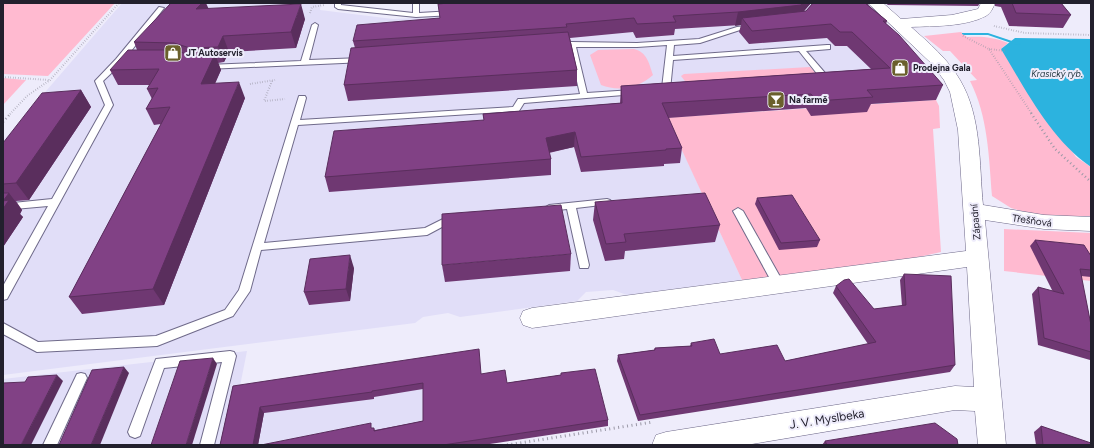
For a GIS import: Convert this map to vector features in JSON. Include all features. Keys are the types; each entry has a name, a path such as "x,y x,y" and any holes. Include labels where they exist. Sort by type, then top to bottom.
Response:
{"street":[{"name":"Západní","path":"875,3 933,57 951,79 960,97 964,114 974,210 992,445"},
{"path":"897,23 937,21 970,16 981,13 987,7 988,3"},
{"name":"Třešňová","path":"974,210 1044,222 1091,224"},
{"path":"532,318 978,257"},
{"name":"J. V. Myslbeka","path":"666,445 955,398 988,400"}],"lane":[{"path":"338,3 338,7 375,12 416,15 461,12"},
{"path":"375,12 376,3"},
{"path":"416,3 416,15"},
{"path":"3,296 109,105 99,81 123,62 161,8"},
{"path":"305,61 315,25"},
{"path":"549,46 572,44 638,45 700,41 739,28 762,26"},
{"path":"294,123 516,109 521,101 670,90 669,58 671,43"},
{"path":"572,44 584,96"},
{"path":"669,58 802,50 827,47"},
{"path":"802,50 829,83"},
{"path":"196,67 371,59"},
{"path":"3,328 37,347 157,341 229,313 244,291 302,98"},
{"path":"540,208 620,201"},
{"path":"3,206 54,202"},
{"path":"571,206 584,265"},
{"path":"738,211 779,285"},
{"path":"257,247 427,230 456,216 463,216"},
{"path":"135,432 160,363 230,356 207,445"},
{"path":"50,445 81,378"}],"path":[{"path":"3,122 27,96 50,80 119,3"},
{"path":"970,16 1012,31 1039,34 1091,36"},
{"path":"937,21 989,49 1006,51"},
{"path":"989,49 1055,149 1091,182"},
{"path":"3,77 50,80"},
{"path":"272,81 264,101 302,98"},
{"path":"250,84 257,84"}],"shaded area":[{"path":"3,3 115,3 48,76 3,74"},
{"path":"122,3 321,4 320,10 393,19 712,3 846,3 902,60 936,100 646,119 680,145 742,280 627,295 613,290 586,292 577,301 460,317 448,313 423,317 415,323 3,375 3,141"},
{"path":"961,32 967,37 988,37 1008,43 1001,49 1076,157 1091,167 1091,216 1040,216 1011,208 992,196 987,137 981,108 970,81 977,80 950,51 943,51 924,36"},
{"path":"634,49 645,55 653,75 642,83 628,88 615,88 601,85 590,55 598,50"},
{"path":"810,67 820,77 688,85 681,76 684,74"},
{"path":"3,78 26,80 3,105"},
{"path":"936,100 939,106 940,128 933,129 941,252 874,267 742,280 680,146 646,119"},
{"path":"1004,229 1091,233 1091,281 1004,271"},
{"path":"247,351 239,391 479,356 482,377 457,445 3,445 3,379"}],"water":[{"name":"Krasický ryb.","path":"1015,38 1091,39 1091,167 1076,156 1051,128 1040,113 1001,49"}],"building":[{"path":"171,3 202,3 196,9 301,4 291,32 223,36 218,47 190,48 174,43 134,42"},
{"path":"803,3 801,5 738,12 673,16 676,22 637,24 634,18 566,24 567,27 353,41 357,25 440,18 438,4"},
{"path":"813,3 865,3 887,21 883,21 899,35 943,85 867,90 873,97 817,101 811,94 662,103 682,148 581,157 575,132 546,138 551,159 325,177 334,131 484,120 483,114 622,103 621,86 890,68 852,32 840,32 831,24 752,31 742,18 806,11"},
{"path":"1012,3 1061,3 1071,15 1016,13"},
{"path":"568,32 577,70 344,85 351,48"},
{"path":"128,50 173,50 190,55 215,54 201,84 239,82 153,289 69,297 170,107 146,109 158,88 147,89 159,69 110,70"},
{"path":"81,90 16,183 3,184 3,143 42,93"},
{"path":"3,193 9,193 3,201"},
{"path":"705,193 720,225 624,234 626,242 606,244 595,202"},
{"path":"792,195 820,240 781,243 757,198"},
{"path":"9,200 3,209 3,201"},
{"path":"561,205 571,254 442,265 442,214"},
{"path":"1035,240 1084,245 1091,256 1091,270 1080,269 1091,325 1091,352 1044,338 1038,287 1064,294"},
{"path":"350,255 346,289 304,292 310,259"},
{"path":"904,274 951,276 955,365 640,415 618,355 655,350 655,348 692,346 691,343 714,339 720,354 777,345 785,361 876,342 836,286 844,280 849,279 874,309 906,305"},
{"path":"479,349 481,374 505,370 507,383 561,375 561,373 595,369 608,420 443,445 261,445 371,423 371,428 374,428 374,431 423,421 423,383 372,392 260,407 253,445 220,445 233,386"},
{"path":"213,358 186,445 151,445 180,361"},
{"path":"124,367 91,445 59,445 92,370"},
{"path":"57,375 21,445 3,445 3,383 25,382 28,377"},
{"path":"935,423 957,439 958,445 827,445 825,441"},
{"path":"1041,426 1091,443 1091,445 1043,445"}],"waterway":[{"path":"964,34 988,34 1019,44"}],"place":[{"name":"JT Autoservis","path":"173,53"},
{"name":"Prodejna Gala","path":"900,68"},
{"name":"Na farmě","path":"776,100"}]}
